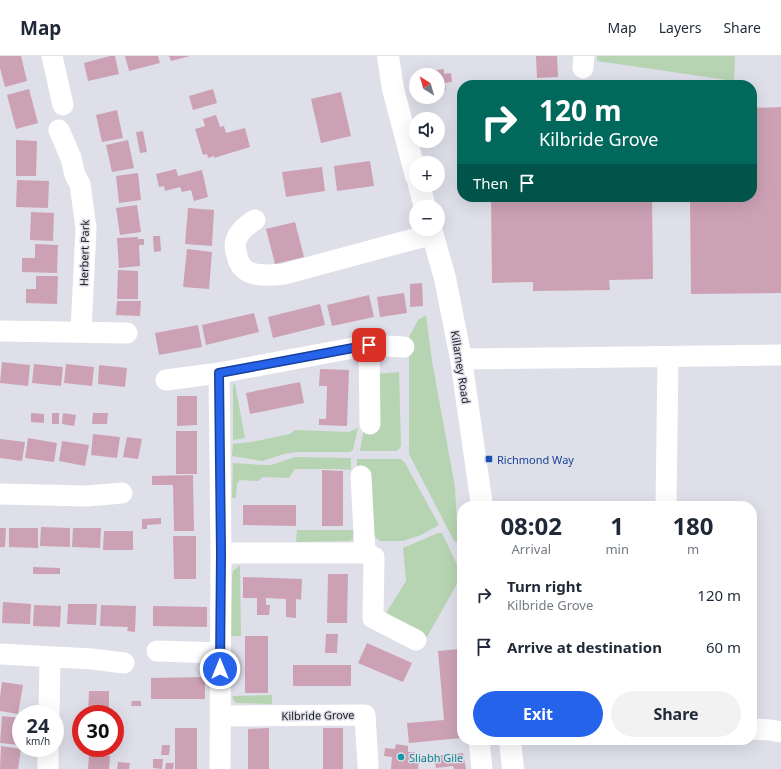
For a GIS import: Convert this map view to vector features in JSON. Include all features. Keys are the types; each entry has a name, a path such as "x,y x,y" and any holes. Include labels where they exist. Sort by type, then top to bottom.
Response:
{"main road":[{"path":"388,56 393,89 411,156"},
{"name":"Killarney Road","path":"433,236 445,278 461,359 481,501"},
{"path":"511,745 513,769"}],"street":[{"path":"52,56 63,105"},
{"name":"Herbert Park","path":"59,130 71,158 75,175 80,184 86,228 81,332"},
{"path":"255,220 246,225 239,232 236,240 235,251 239,263 248,271 263,275 284,274 418,236"},
{"path":"0,331 127,333"},
{"path":"369,345 370,424"},
{"path":"166,380 219,373 369,345 404,347"},
{"path":"461,359 781,355"},
{"path":"666,501 668,357"},
{"path":"219,373 221,553 220,769"},
{"path":"362,476 365,553"},
{"path":"0,494 87,496 122,493"},
{"path":"221,553 365,553 374,557 373,618 416,640"},
{"path":"158,651 220,653"},
{"path":"0,654 92,659 124,663"},
{"path":"49,705 50,657"},
{"name":"Kilbride Grove","path":"220,716 365,715 368,765"},
{"path":"757,729 781,732"},
{"path":"480,745 482,769"},
{"path":"48,757 48,769"}],"green space":[{"path":"597,56 735,56 734,80 727,80 597,61"},
{"path":"426,315 432,361 455,487 457,542 454,541 409,454 409,337 418,320"},
{"path":"399,372 401,446 397,451 360,451 364,428 378,374"},
{"path":"235,384 245,438 233,440 233,385"},
{"path":"358,428 353,450 350,452 297,452 284,454 262,461 232,456 233,444 290,434 295,430 349,432"},
{"path":"295,457 351,458 351,470 295,469 289,478 263,477 258,481 240,480 237,484 236,498 232,498 233,463 271,465"},
{"path":"357,459 401,459 405,463 439,525 421,535 403,541 380,541 373,535 357,472"},
{"path":"297,530 354,530 353,539 350,541 296,542"},
{"path":"438,533 442,533 457,564 457,584 427,637 383,618 406,581 403,548"},
{"path":"240,565 241,636 231,636 232,576 233,571"},
{"path":"272,695 272,704 237,703 234,701 232,696"}],"building":[{"path":"0,56 21,56 27,81 5,87 0,68"},
{"path":"115,56 119,74 88,81 84,63"},
{"path":"125,56 158,56 160,63 129,71"},
{"path":"169,56 190,56 171,61"},
{"path":"536,56 557,56 558,77 537,78"},
{"path":"451,73 452,82 445,83 445,74"},
{"path":"29,89 38,123 16,129 7,95"},
{"path":"213,89 217,103 193,110 189,96"},
{"path":"341,92 351,136 321,143 311,99"},
{"path":"781,107 781,293 691,294 690,202 757,202 757,108"},
{"path":"117,110 123,138 102,142 96,115"},
{"path":"216,115 220,127 224,126 226,133 245,128 250,147 214,158 214,156 208,158 207,154 203,155 195,129 205,126 203,119"},
{"path":"143,131 147,152 140,153 136,132"},
{"path":"16,140 37,141 36,176 16,176"},
{"path":"128,140 134,168 112,172 106,145"},
{"path":"370,161 374,186 337,191 334,166"},
{"path":"322,167 325,191 286,197 282,172"},
{"path":"176,169 178,176 202,170 208,197 194,201 191,190 182,192 180,187 165,191 164,186 159,187 156,174"},
{"path":"138,173 141,200 119,203 116,176"},
{"path":"17,180 49,181 48,208 16,207"},
{"path":"491,202 652,202 653,279 609,280 610,290 533,291 533,282 492,283"},
{"path":"137,205 141,232 120,235 116,208"},
{"path":"188,208 214,210 212,246 185,244"},
{"path":"31,212 54,213 53,241 30,240"},
{"path":"295,222 304,257 275,264 266,229"},
{"path":"153,236 160,236 161,251 154,252"},
{"path":"138,237 138,239 144,239 144,245 139,245 140,266 119,268 117,238"},
{"path":"35,244 58,245 57,273 22,272 22,258 35,258"},
{"path":"187,249 212,252 209,289 183,287"},
{"path":"118,270 138,271 138,299 117,299"},
{"path":"36,276 58,276 57,304 26,303 26,289 36,289"},
{"path":"422,283 423,306 410,307 410,284"},
{"path":"404,293 407,313 380,317 377,297"},
{"path":"369,295 374,317 332,326 327,305"},
{"path":"117,301 141,301 140,316 116,315"},
{"path":"320,304 325,325 273,338 268,317"},
{"path":"254,313 259,332 206,345 202,325"},
{"path":"198,325 202,347 159,355 155,333"},
{"path":"2,362 30,365 28,386 0,383"},
{"path":"34,364 63,367 61,386 32,383"},
{"path":"66,364 94,367 92,386 64,383"},
{"path":"99,365 127,368 125,387 98,384"},
{"path":"320,369 349,370 347,426 319,425 319,419 326,419 327,386 319,386"},
{"path":"300,382 304,403 250,414 246,393"},
{"path":"177,396 197,396 197,425 177,426"},
{"path":"31,413 44,414 44,423 31,422"},
{"path":"52,413 59,413 59,424 52,424"},
{"path":"63,413 76,415 74,426 62,424"},
{"path":"93,413 108,413 107,424 92,424"},
{"path":"176,431 197,431 197,474 176,474"},
{"path":"93,434 120,437 117,458 91,455"},
{"path":"127,437 142,439 138,459 123,457"},
{"path":"28,438 57,443 54,462 25,458"},
{"path":"0,439 25,442 22,461 0,458"},
{"path":"62,441 89,445 85,466 59,461"},
{"path":"322,470 343,471 343,526 322,526"},
{"path":"193,475 194,531 174,531 173,485 152,485 152,476"},
{"path":"243,505 296,505 296,526 243,525"},
{"path":"161,518 161,524 147,525 147,529 142,529 142,519"},
{"path":"41,527 70,528 70,547 40,546"},
{"path":"0,528 6,528 5,547 0,547"},
{"path":"9,528 38,528 38,548 9,547"},
{"path":"73,528 101,528 100,548 72,547"},
{"path":"104,531 133,531 133,550 103,550"},
{"path":"173,536 196,536 196,579 174,579"},
{"path":"33,567 60,568 60,574 33,574"},
{"path":"328,574 348,574 347,623 327,623"},
{"path":"243,577 302,579 301,600 296,599 296,618 286,617 286,599 266,598 266,605 270,605 269,615 257,615 257,598 243,598"},
{"path":"3,602 31,604 30,624 2,623"},
{"path":"68,604 97,604 96,625 67,624"},
{"path":"34,605 61,606 60,627 33,626"},
{"path":"101,605 136,606 135,632 127,631 128,627 100,626"},
{"path":"153,606 207,607 207,627 153,626"},
{"path":"326,634 338,634 337,653 325,653"},
{"path":"245,636 268,636 268,693 245,693"},
{"path":"367,643 412,663 403,682 358,663"},
{"path":"457,649 457,738 409,743 407,723 444,720 438,651"},
{"path":"293,665 351,665 351,686 293,686"},
{"path":"205,677 205,699 151,699 151,678"},
{"path":"2,682 23,685 20,705 12,705 12,713 0,711"},
{"path":"89,691 109,691 109,705 88,705"},
{"path":"132,701 141,701 141,706 131,706"},
{"path":"2,716 12,717 12,744 0,743"},
{"path":"175,728 197,728 197,769 175,769"},
{"path":"269,728 269,769 248,769 248,729"},
{"path":"323,728 343,728 343,769 323,769"},
{"name":"Sliabh Gile","path":"396,744 408,746 408,752 415,752 414,757 419,758 418,769 391,769 392,757 384,756 385,748 395,749"},
{"path":"162,745 170,745 169,755 161,755"},
{"path":"1,746 12,748 12,757 20,757 18,769 0,769"},
{"path":"463,753 466,769 454,769 453,766 436,768 434,756"},
{"path":"89,757 110,757 109,769 88,769"},
{"path":"153,759 163,759 162,769 153,768"},
{"path":"118,762 130,763 129,769 117,769"},
{"path":"166,763 174,763 173,769 165,769"}],"place":[{"name":"Richmond Way","path":"489,459"},
{"name":"Sliabh Gile","path":"401,757"}],"route":[{"path":"220,669 221,553 219,373 369,345"}]}
